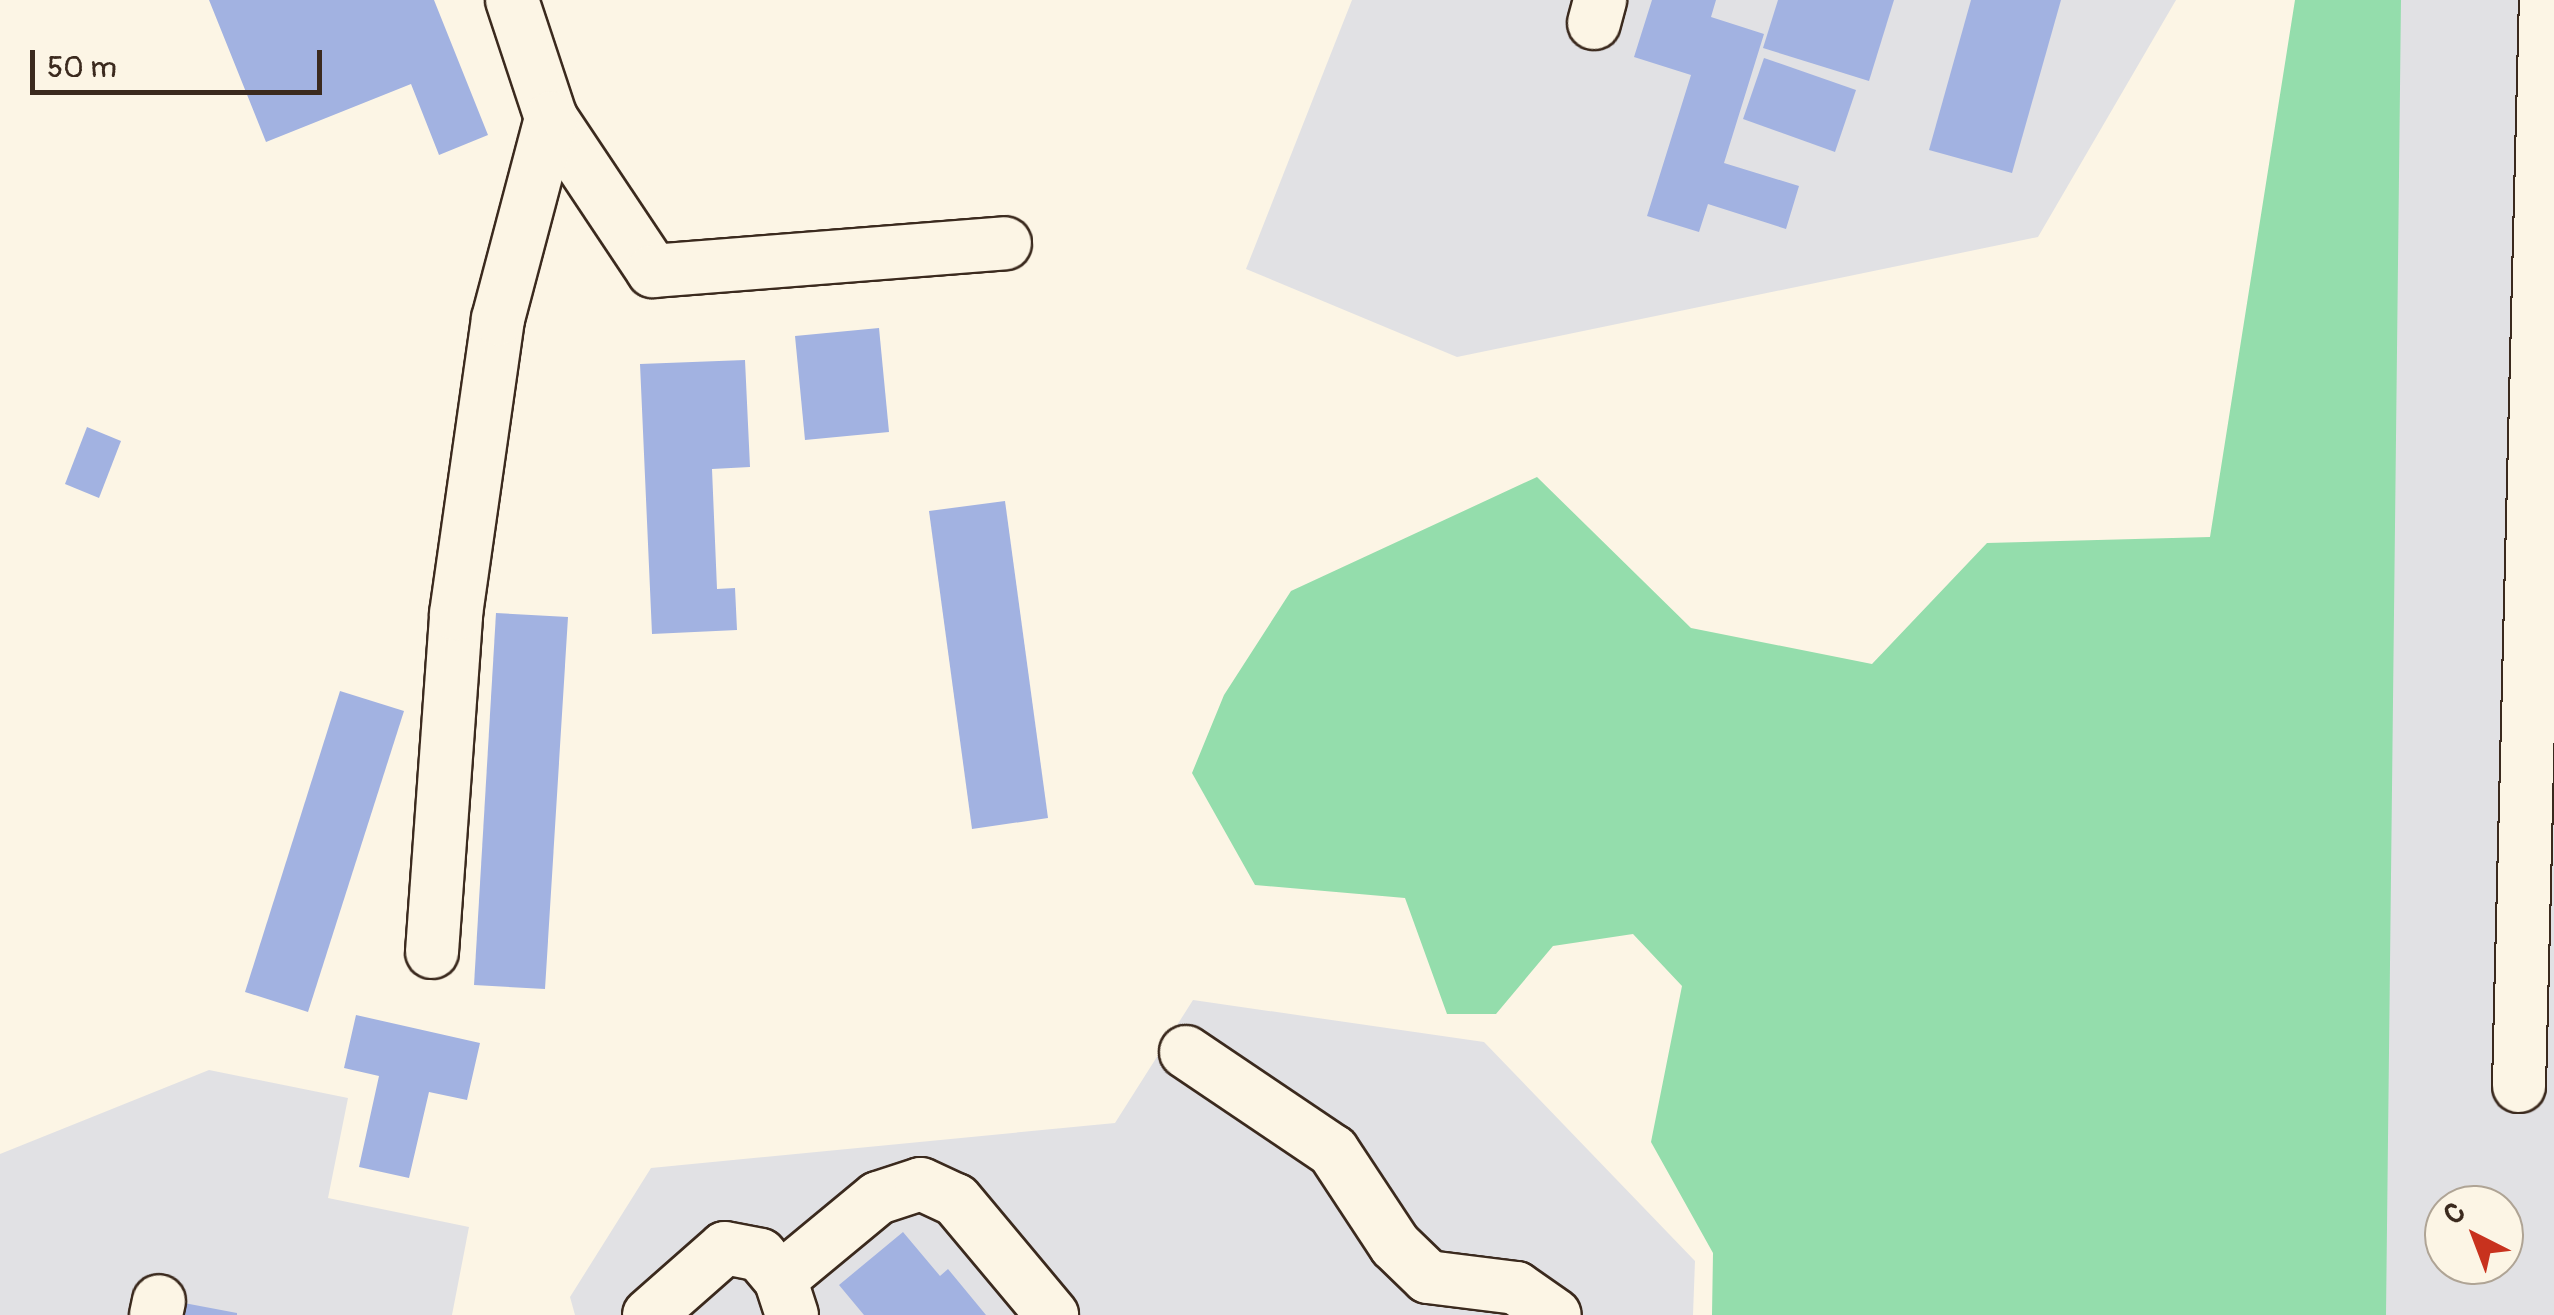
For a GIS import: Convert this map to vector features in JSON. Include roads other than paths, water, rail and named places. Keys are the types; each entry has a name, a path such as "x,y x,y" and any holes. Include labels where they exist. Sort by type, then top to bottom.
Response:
{"lane":[{"path":"512,0 551,118 653,270 1005,243"},
{"path":"2519,1086 2546,0"},
{"path":"432,952 456,614 495,338 551,118"},
{"path":"1186,1052 1333,1151 1395,1246 1428,1277 1516,1288 1555,1315"},
{"path":"649,1315 725,1248 760,1255 786,1297 878,1198 922,1184 956,1200 1052,1315"}]}
